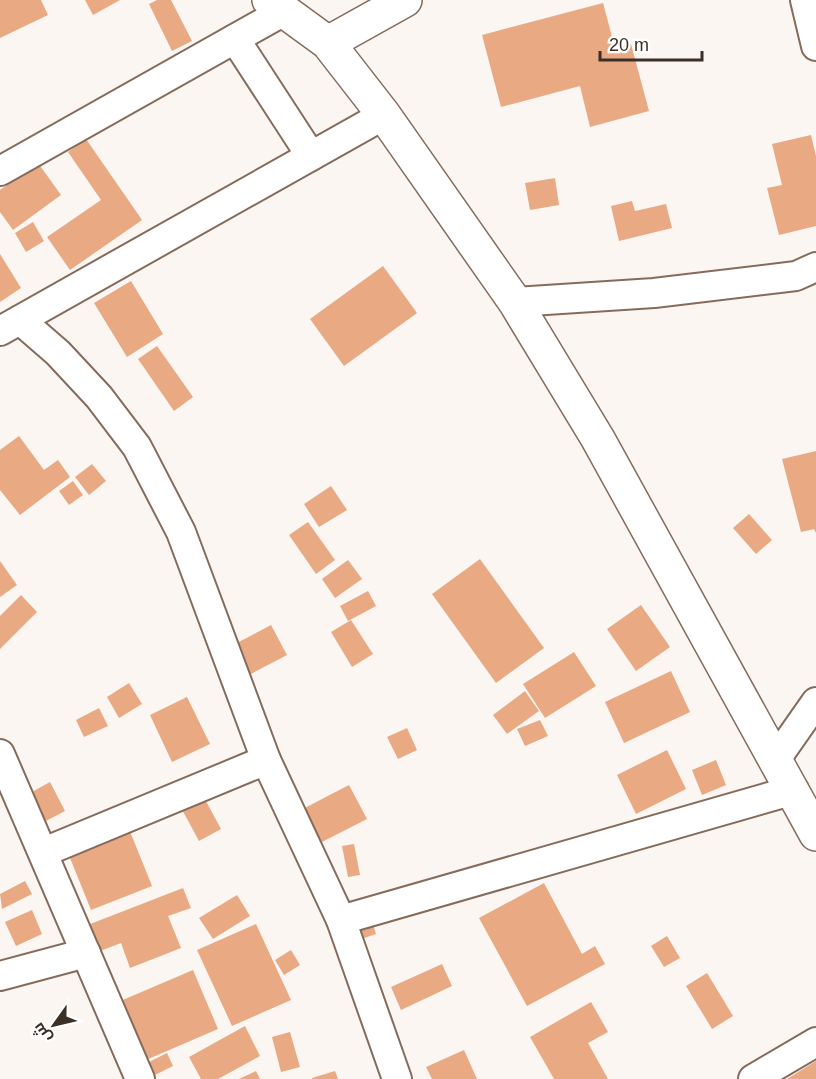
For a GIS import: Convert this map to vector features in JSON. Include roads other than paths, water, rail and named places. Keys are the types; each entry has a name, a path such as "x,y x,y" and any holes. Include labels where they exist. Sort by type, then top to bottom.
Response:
{"street":[{"path":"328,42 405,0"},
{"path":"805,0 816,46"},
{"path":"0,171 235,39 277,5 328,42 384,115 515,302 598,439 794,790 816,834"},
{"path":"235,39 311,156"},
{"path":"10,325 384,115"},
{"path":"515,302 654,293 796,276 816,267"},
{"path":"10,325 58,353 99,397 137,447 181,532 266,760 341,920 397,1079"},
{"path":"776,759 816,702"},
{"path":"0,754 140,1079"},
{"path":"44,852 266,760"},
{"path":"341,920 794,790"},
{"path":"0,976 86,953"},
{"path":"753,1079 816,1042"}]}
